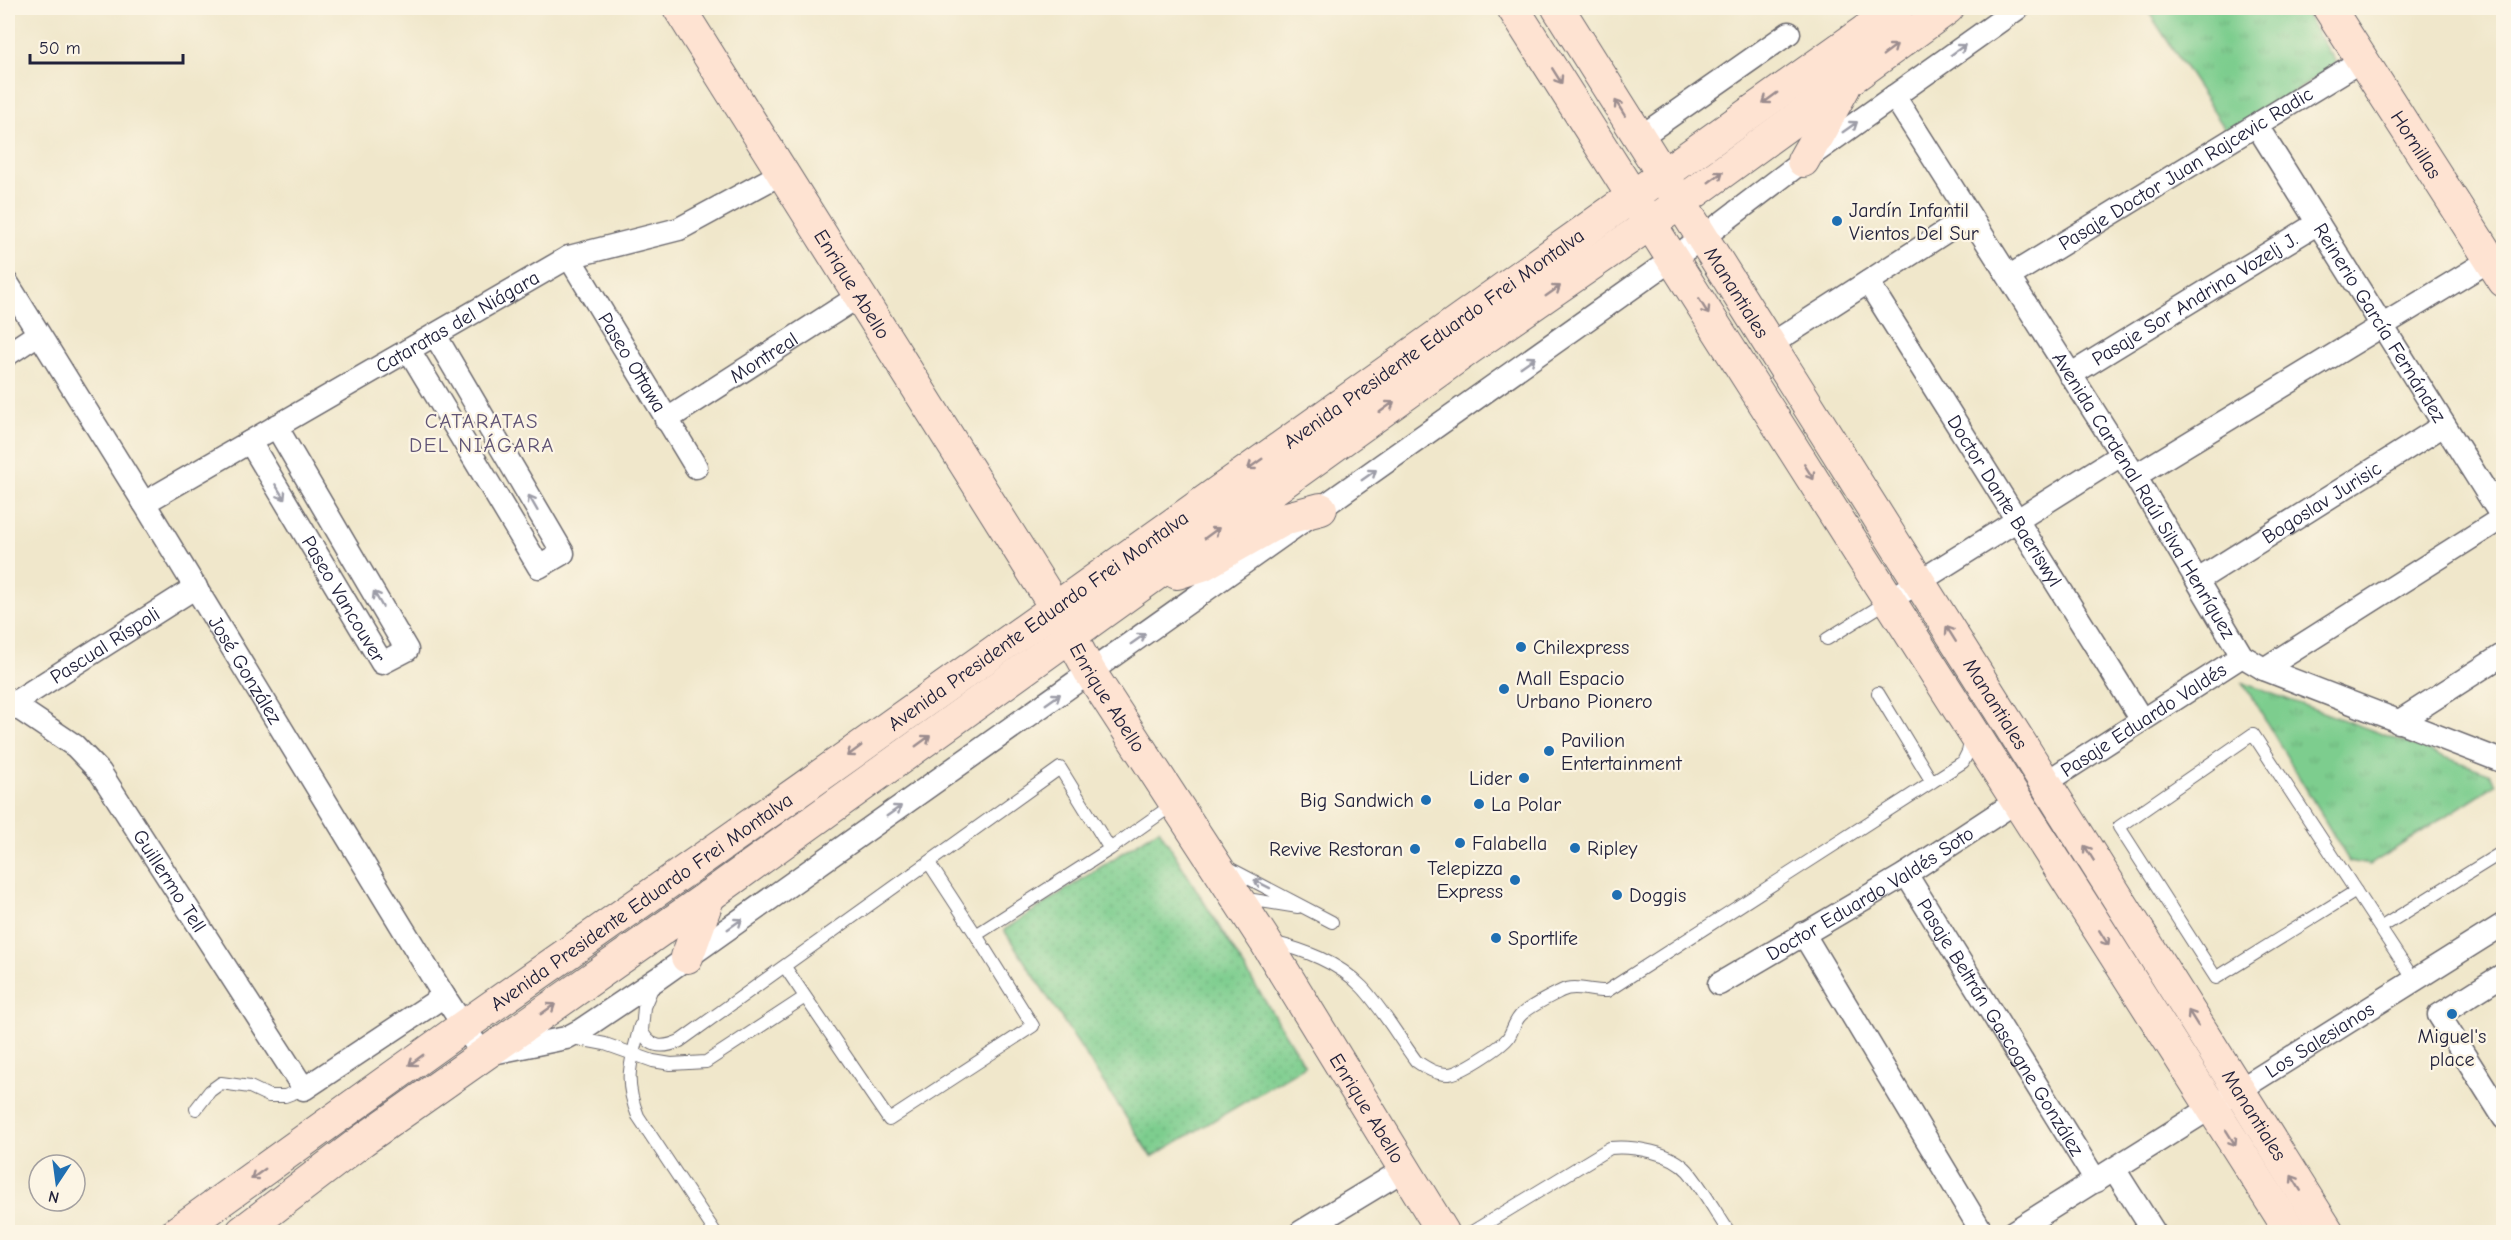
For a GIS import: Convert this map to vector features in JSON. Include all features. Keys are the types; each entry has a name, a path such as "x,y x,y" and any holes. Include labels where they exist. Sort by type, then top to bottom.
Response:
{"main road":[{"name":"Enrique Abello","path":"679,8 1055,607 1090,672 1237,898 1443,1233"},
{"name":"Manantiales","path":"1514,8 2291,1233"},
{"name":"Manantiales","path":"1558,8 2328,1233"},
{"name":"Avenida Presidente Eduardo Frei Montalva","path":"177,1233 464,1026 803,788 1897,8"},
{"name":"Avenida Presidente Eduardo Frei Montalva","path":"242,1233 363,1140 709,896 1470,348 1680,203 1948,8"},
{"name":"Hornillas","path":"2329,8 2497,271"},
{"path":"1803,161 1848,80"},
{"path":"1147,579 1191,569 1222,554 1271,524 1321,509"},
{"path":"687,957 709,896"}],"street":[{"name":"Avenida Presidente Eduardo Frei Montalva","path":"483,1055 566,1038 657,979 1702,238 1803,161 2018,8"},
{"path":"1639,138 1789,33"},
{"name":"Pasaje Doctor Juan Rajcevic Radic","path":"2010,276 2362,60"},
{"name":"Avenida Cardenal Raúl Silva Henríquez","path":"1894,96 2135,476 2242,656 2264,669 2504,762"},
{"name":"Reinerio García Fernández","path":"2257,126 2503,519"},
{"name":"Cataratas del Niágara","path":"144,503 569,257 679,229 782,173"},
{"path":"1770,345 1970,216"},
{"name":"Pasaje Sor Andrina Vozelj J.","path":"2070,375 2318,223"},
{"name":"Paseo Ottawa","path":"569,257 696,467"},
{"path":"2135,476 2382,326 2497,271"},
{"name":"Doctor Dante Baeriswyl","path":"1868,282 2142,720"},
{"name":"Montreal","path":"666,420 859,296"},
{"name":"José González","path":"11,298 38,334 144,503 444,996 483,1055"},
{"path":"8,354 38,334"},
{"path":"409,350 539,567 563,553 435,334"},
{"name":"Bogoslav Jurisic","path":"2198,580 2444,425"},
{"name":"Paseo Vancouver","path":"250,442 382,663 407,650 276,426"},
{"path":"1890,600 2121,455"},
{"path":"2264,669 2503,519"},
{"name":"Pascual Ríspoli","path":"10,703 196,588"},
{"path":"2398,722 2504,654"},
{"name":"Pasaje Eduardo Valdés","path":"2045,783 2242,656"},
{"name":"Guillermo Tell","path":"10,703 75,746 100,772 304,1089"},
{"name":"Doctor Eduardo Valdés Soto","path":"1719,984 1906,874 2017,801"},
{"name":"Pasaje Beltrán Gascogne González","path":"1906,874 2105,1175 2154,1233"},
{"name":"Los Salesianos","path":"2013,1233 2211,1106 2504,924"},
{"path":"1803,933 1982,1233"},
{"path":"2504,974 2439,1015 2504,1118"},
{"path":"304,1089 444,996"},
{"path":"1301,1233 1405,1169"}],"lane":[{"path":"1827,639 1890,600"},
{"path":"1878,693 1932,782"},
{"path":"1264,941 1316,955 1343,971 1362,987 1416,1061 1427,1069 1442,1074 1452,1074 1500,1047 1521,1015 1563,989 1575,987 1595,992 1607,991 1963,762 1968,752 1972,730"},
{"path":"2356,891 2217,978 2119,827 2253,734 2356,891 2414,980"},
{"path":"642,1018 642,1031 650,1042 658,1046 669,1046 680,1041 1060,768 1110,849"},
{"path":"976,935 1110,849 1175,803"},
{"path":"2380,928 2504,851"},
{"path":"1212,859 1332,922"},
{"path":"785,967 890,1120 1033,1026 929,863"},
{"path":"1237,898 1311,910"},
{"path":"657,979 642,1018 633,1053 628,1082 631,1099 638,1116 715,1233"},
{"path":"566,1038 589,1040 671,1064 706,1062 805,997"},
{"path":"196,1109 210,1091 222,1083 250,1087 268,1096 285,1096 304,1089"},
{"path":"1472,1233 1610,1148 1625,1147 1665,1157 1687,1170 1729,1233"}],"green space":[{"path":"2146,8 2302,8 2337,64 2229,135"},
{"path":"2243,683 2489,773 2496,784 2370,865 2349,861"},
{"path":"1159,829 1305,1066 1152,1157 1004,930"}],"place":[{"name":"Jardín Infantil Vientos Del Sur","path":"1837,221"},
{"name":"Chilexpress","path":"1521,647"},
{"name":"Mall Espacio Urbano Pionero","path":"1504,689"},
{"name":"Pavilion Entertainment","path":"1549,751"},
{"name":"Lider","path":"1524,778"},
{"name":"Big Sandwich","path":"1426,800"},
{"name":"La Polar","path":"1479,804"},
{"name":"Falabella","path":"1460,843"},
{"name":"Ripley","path":"1575,848"},
{"name":"Revive Restoran","path":"1415,849"},
{"name":"Telepizza Express","path":"1515,880"},
{"name":"Doggis","path":"1617,895"},
{"name":"Sportlife","path":"1496,938"},
{"name":"Miguel's place","path":"2452,1014"}],"district":[{"name":"CATARATAS DEL NIÁGARA","path":"482,433"}]}
